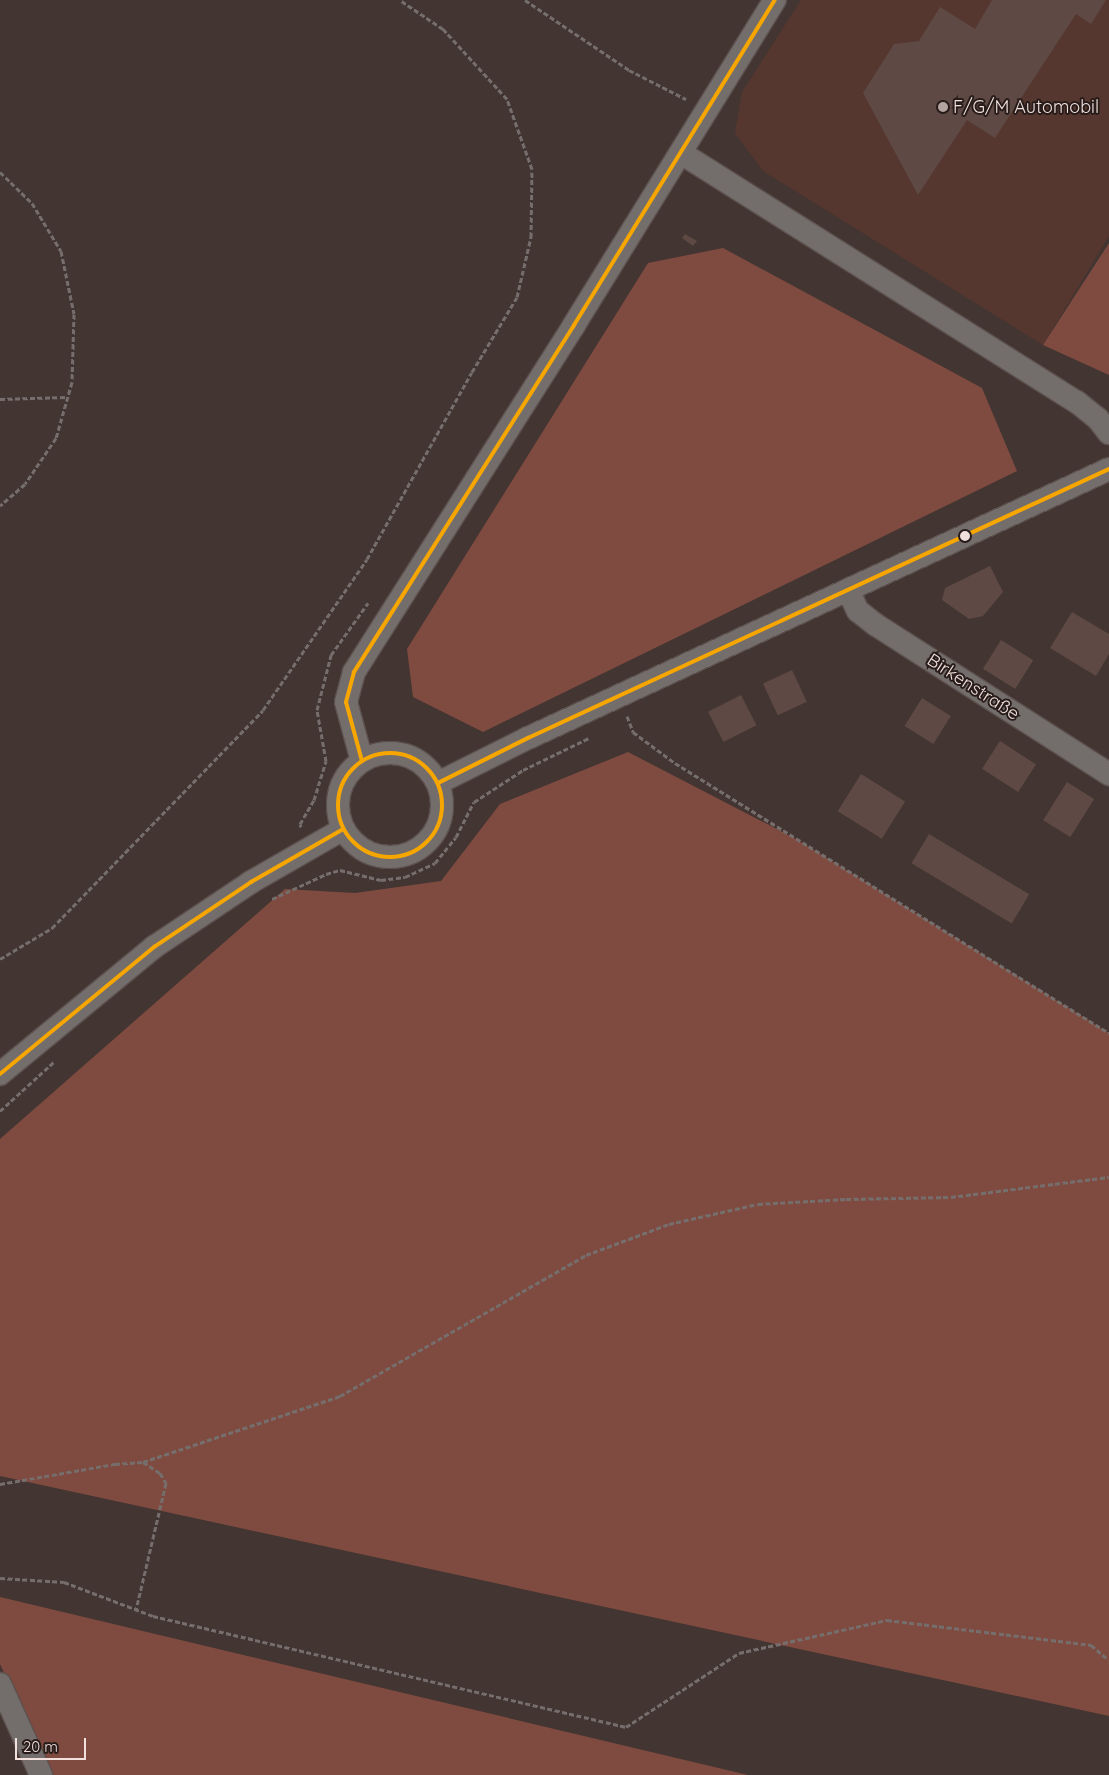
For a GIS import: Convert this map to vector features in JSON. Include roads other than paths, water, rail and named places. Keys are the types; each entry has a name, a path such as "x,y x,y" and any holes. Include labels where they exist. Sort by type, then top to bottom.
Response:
{"street":[{"path":"362,761 346,702 354,672 681,153 775,0"},
{"path":"681,153 1077,402 1098,419 1109,433"},
{"path":"438,783 528,738 1109,469"},
{"name":"Birkenstraße","path":"848,590 858,611 876,625 1109,774"},
{"path":"396,753 413,758 428,768 438,783 442,800 441,818 433,834 421,848 404,855 386,857 369,853 354,843 343,829 338,806 342,784 350,771 362,761 378,754 396,753"},
{"path":"0,1074 154,947 251,882 343,829"},
{"path":"0,1684 41,1775"}],"place":[{"name":"F/G/M Automobil","path":"943,107"}]}
